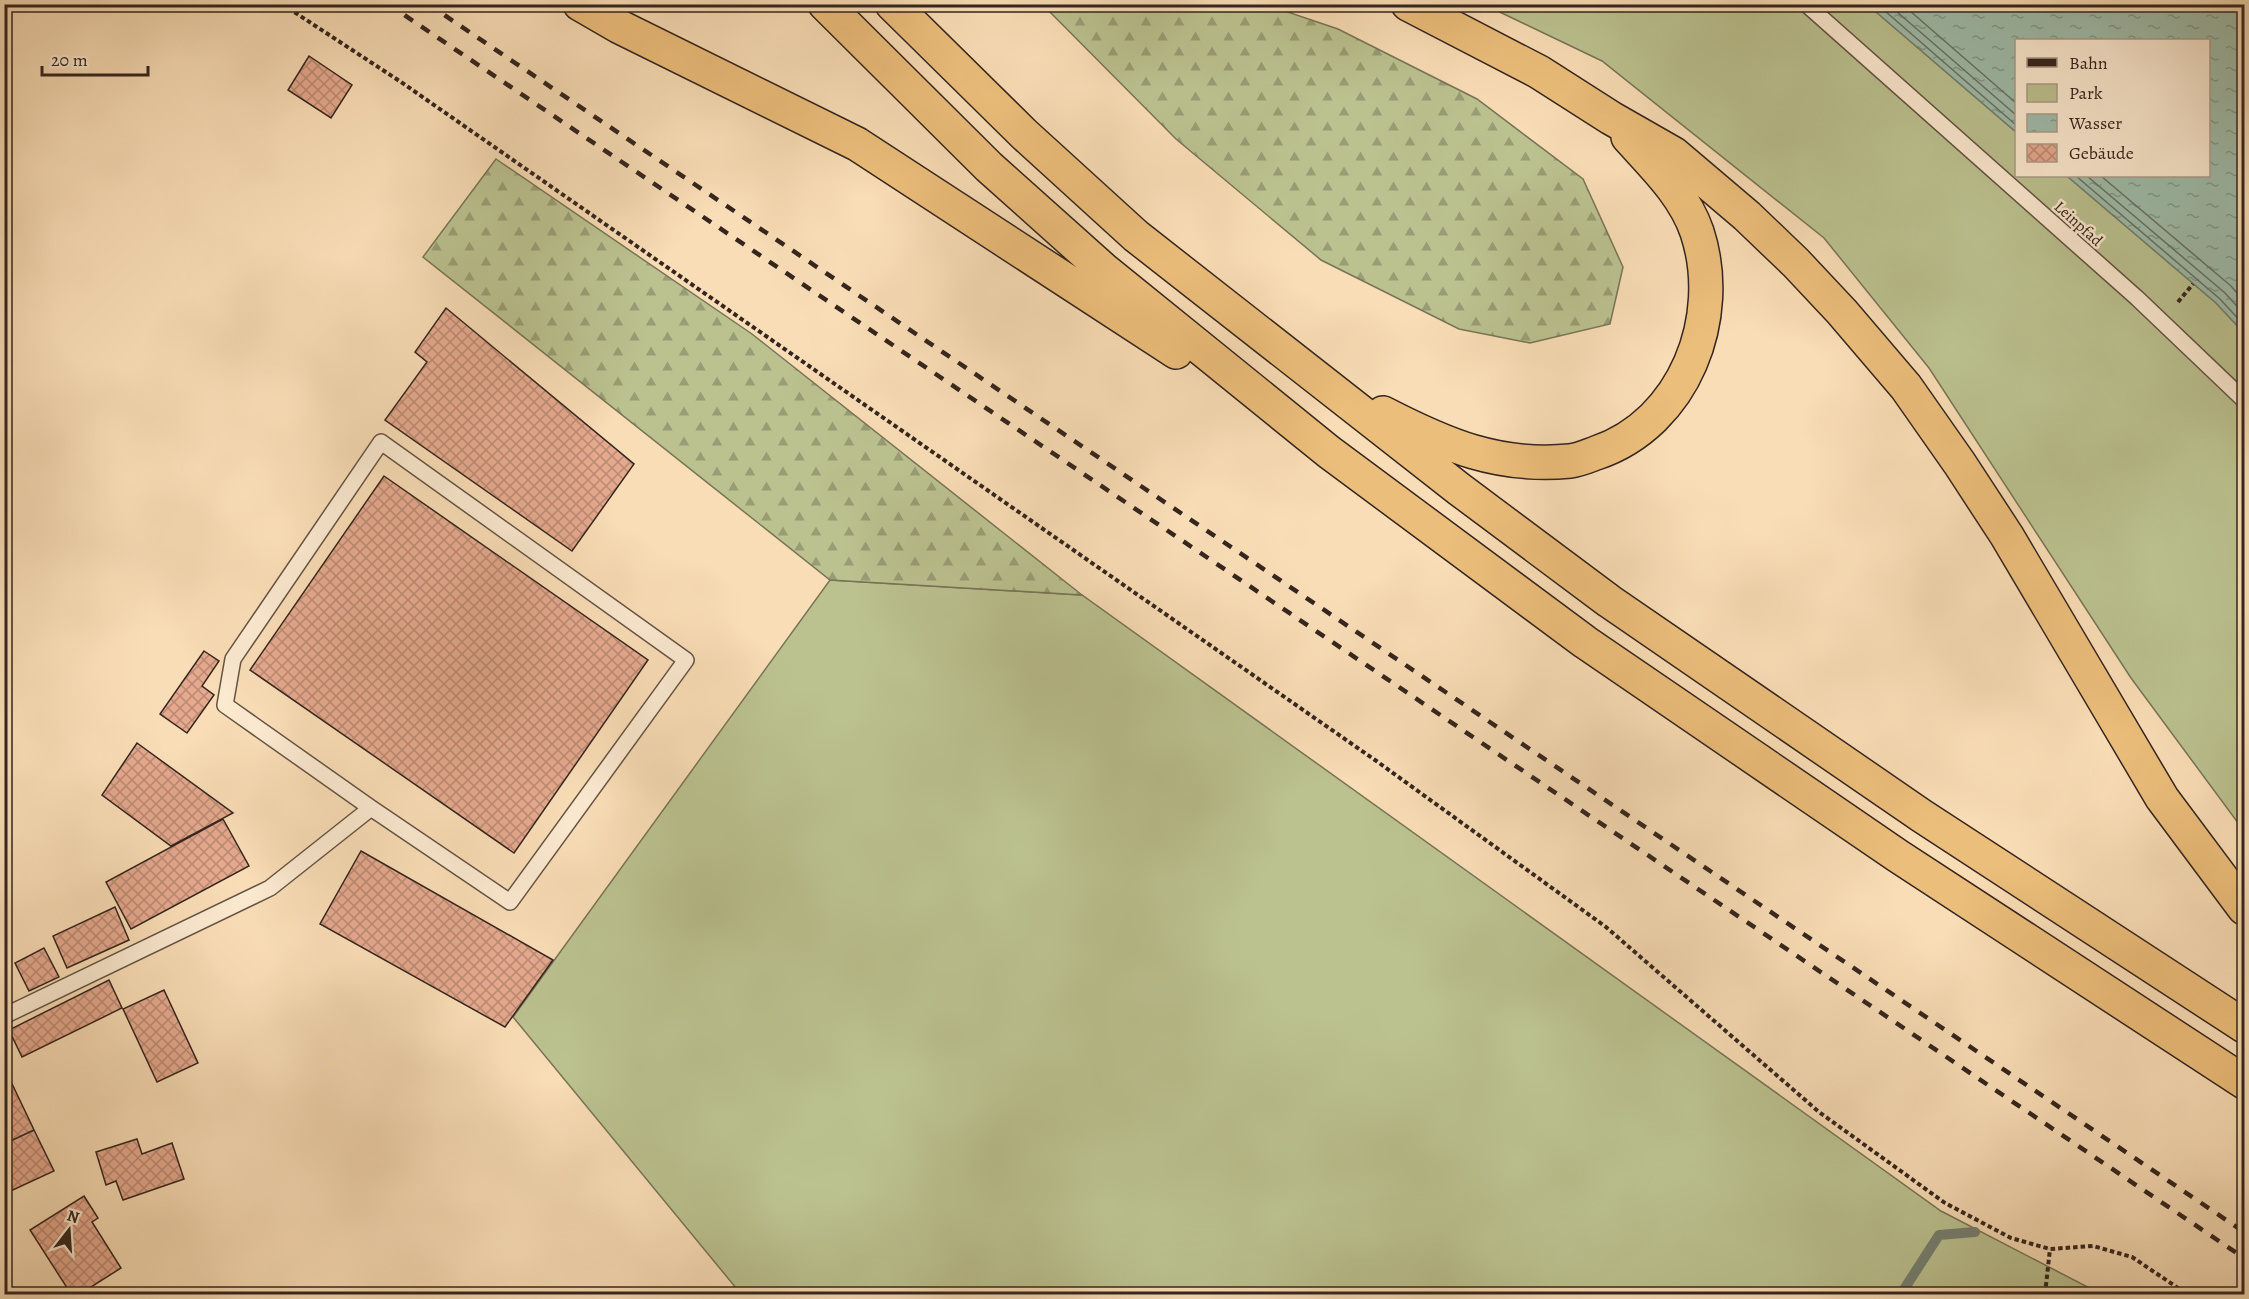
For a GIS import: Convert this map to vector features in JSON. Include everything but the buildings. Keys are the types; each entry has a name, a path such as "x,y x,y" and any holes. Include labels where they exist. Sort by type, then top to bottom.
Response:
{"highway":[{"path":"580,4 618,26 857,144 1329,452"},
{"path":"825,4 989,167 1094,261 1329,452 1585,642 1898,856 2244,1082"},
{"path":"891,4 1024,134 1136,236 1458,489 1609,601 1922,816 2244,1026"},
{"path":"1408,4 1539,72 1611,118 1674,154 1747,216 1796,263 1834,304 1906,387 2007,536 2162,798 2244,908"},
{"path":"1317,379 1440,441 1474,453 1507,460 1535,463 1573,461 1627,440 1649,423 1677,387 1697,347 1704,323 1707,292 1705,261 1696,230 1683,202 1611,118"}],"lane":[{"name":"Leinpfad","path":"1806,4 2137,298 2244,400"},
{"path":"381,442 686,660 510,903 371,808 225,705 233,659 381,442"},
{"path":"4,1016 270,888 371,808"}],"path":[{"path":"282,4 421,95 1385,767 1606,927 1819,1112 1945,1203 2011,1238 2050,1249 2093,1246 2132,1257 2187,1294"},
{"path":"2045,1294 2050,1249"}],"green space":[{"path":"1043,5 1267,5 1338,29 1477,99 1583,179 1623,267 1610,324 1530,343 1459,329 1321,260 1176,139"},
{"path":"1485,5 1868,5 2015,131 2015,177 2068,177 2216,303 2244,333 2244,831 2131,678 1929,368 1824,238 1602,61"},
{"path":"496,159 752,334 1082,595 830,580 423,257"},
{"path":"830,580 1082,595 1941,1211 2101,1294 741,1294 513,1017"}],"water":[{"path":"2229,4 2244,18 2244,333 2216,303 2068,177 2210,177 2210,39 2015,39 2015,131 1868,5"}],"waterway":[{"path":"1901,1294 1939,1235 1975,1232"}],"railway":[{"path":"388,4 2244,1258"},
{"path":"428,4 2244,1232"}]}
